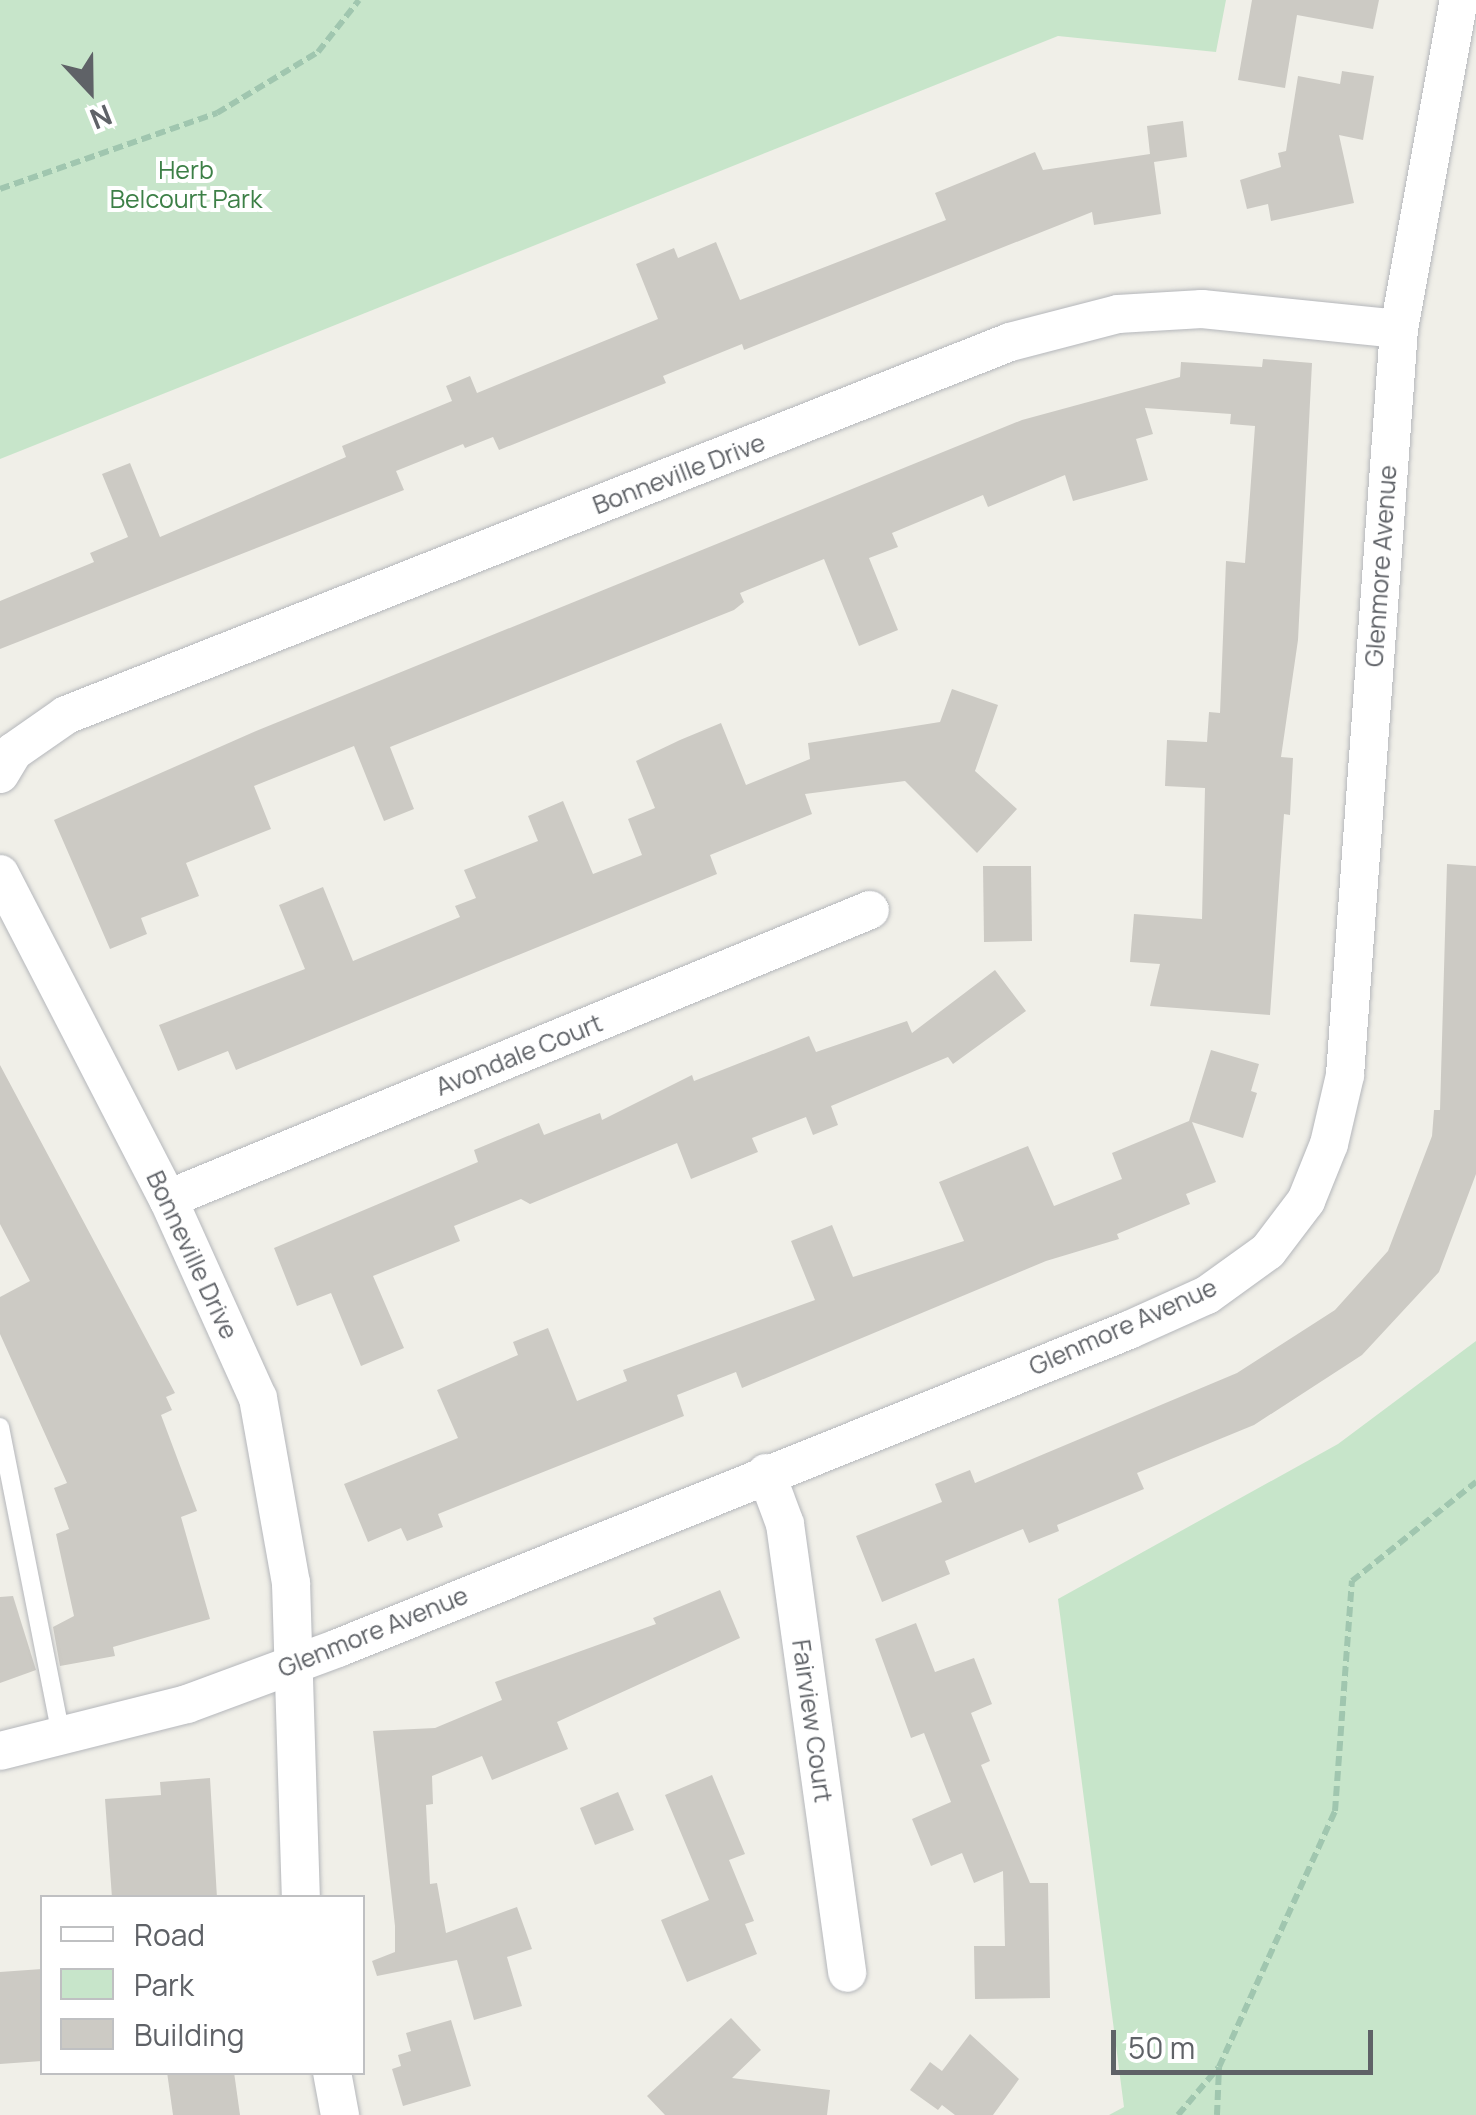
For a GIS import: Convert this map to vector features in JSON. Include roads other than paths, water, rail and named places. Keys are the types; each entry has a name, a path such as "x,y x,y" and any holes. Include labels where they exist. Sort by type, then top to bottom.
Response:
{"street":[{"name":"Glenmore Avenue","path":"0,1751 62,1739 293,1665 1207,1295 1268,1251 1306,1200 1329,1144 1344,1075 1399,329 1458,0"},
{"name":"Bonneville Drive","path":"0,774 13,752 66,715 1010,342 1118,314 1202,309 1399,329"},
{"name":"Bonneville Drive","path":"0,874 168,1198 258,1398 291,1584 301,1895"},
{"name":"Avondale Court","path":"168,1198 870,910"},
{"name":"Fairview Court","path":"766,1473 785,1524 847,1973"},
{"path":"333,2075 340,2115"}],"lane":[{"path":"0,1428 62,1739"}],"park label":[{"name":"Herb Belcourt Park","path":"186,186"}]}
